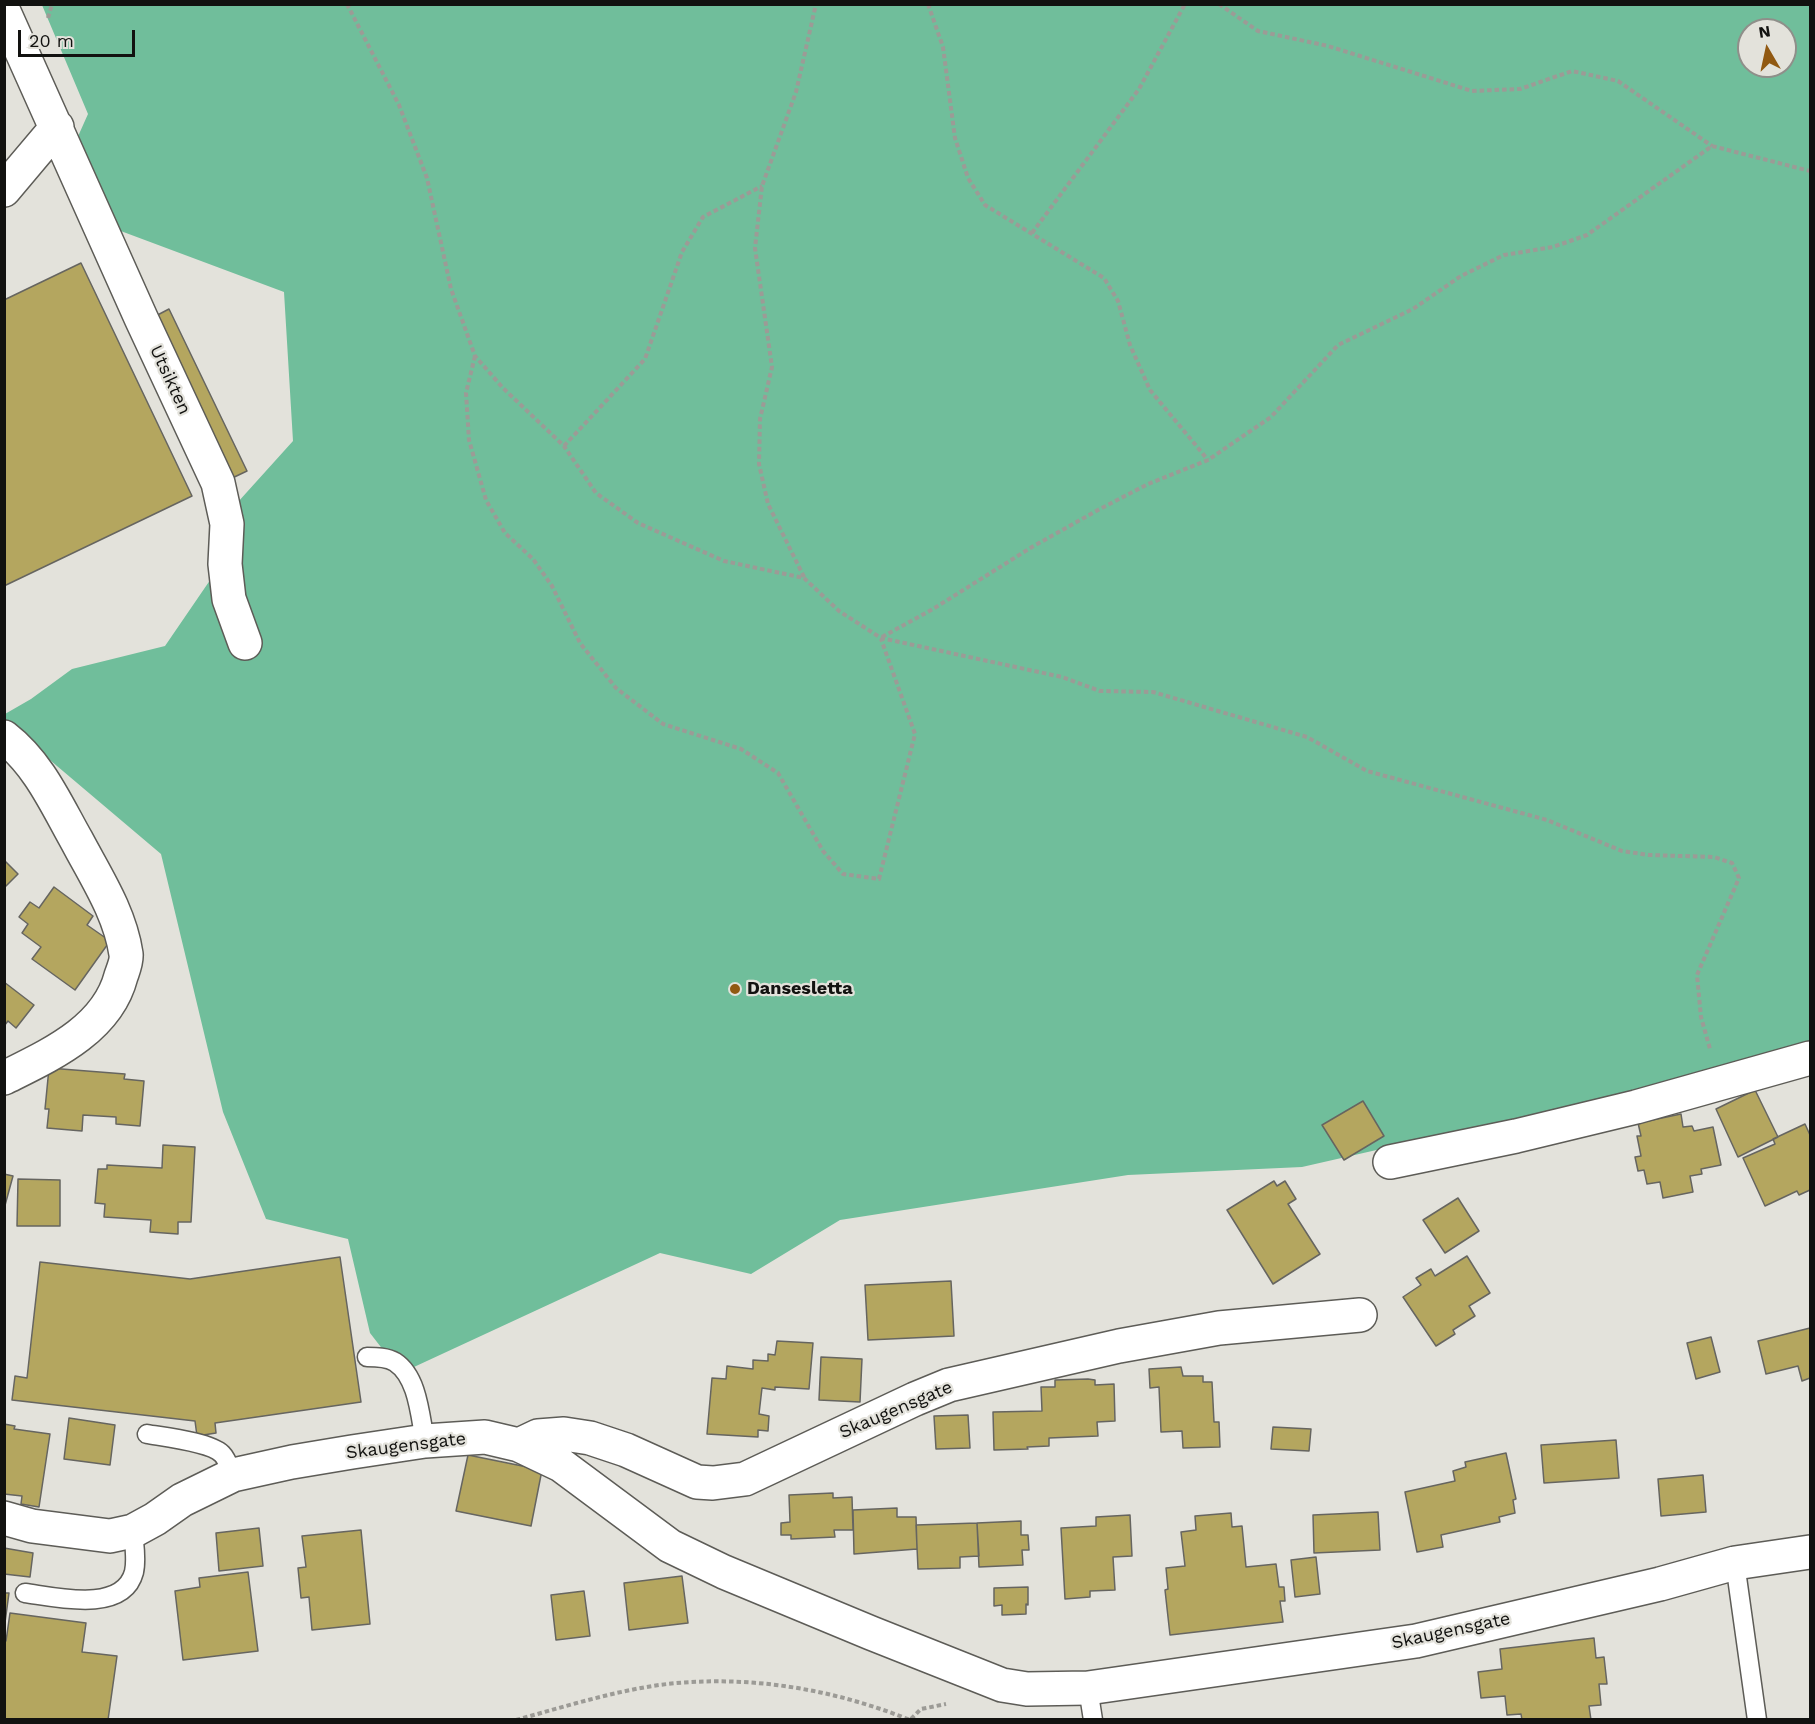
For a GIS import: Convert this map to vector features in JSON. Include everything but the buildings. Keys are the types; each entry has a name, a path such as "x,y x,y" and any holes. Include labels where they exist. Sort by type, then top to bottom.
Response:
{"street":[{"name":"Utsikten","path":"4,12 141,318 218,483 227,524 225,564 229,599 245,643"},
{"path":"4,190 57,127"},
{"path":"4,737 41,775 115,914 126,957 119,984 103,1013 74,1040 4,1078"},
{"path":"1390,1162 1636,1107 1810,1058"},
{"name":"Skaugensgate","path":"519,1445 538,1436 564,1434 590,1438 626,1450 697,1482 713,1483 745,1479 915,1399 950,1385 1119,1346 1219,1328 1360,1315"},
{"name":"Skaugensgate","path":"133,1531 182,1500 233,1475 292,1462 425,1441 485,1437 519,1445 561,1465 670,1546 724,1572 871,1634 1002,1685 1090,1704 1416,1641 1660,1584 1735,1563 1810,1552"},
{"path":"4,1518 32,1526 89,1534 110,1536 133,1531"}],"lane":[{"path":"367,1357 393,1361 405,1371 413,1387 425,1441"},
{"path":"147,1434 188,1441 214,1449 222,1454 233,1475"},
{"path":"25,1593 78,1601 98,1600 117,1593 127,1585 134,1574 133,1531"},
{"path":"1735,1563 1757,1719"}],"path":[{"path":"347,4 399,105 427,178 451,289 475,356 503,388 564,446 596,493 638,523 724,561 804,578"},
{"path":"816,4 796,92 762,186 755,248 772,366 760,419 759,464 768,504 804,578 839,611 881,638 1062,677 1100,691 1153,692 1307,737 1367,771 1546,820 1622,851 1649,855 1714,857 1732,863 1739,878 1697,975 1701,1017 1719,1084"},
{"path":"928,4 943,47 955,138 968,178 985,205 1104,278 1118,300 1130,345 1150,390 1208,460"},
{"path":"1032,233 1139,89 1185,4"},
{"path":"1219,4 1258,31 1328,46 1473,92 1520,88 1572,71 1618,81 1712,146 1810,171"},
{"path":"881,638 1098,510 1148,484 1208,460 1270,417 1338,345 1413,309 1461,276 1504,255 1553,247 1587,235 1712,146"},
{"path":"564,446 645,359 682,252 703,217 762,186"},
{"path":"475,356 466,393 467,416 469,440 486,500 505,533 534,558 552,586 580,643 616,688 663,724 741,749 778,773 823,852 843,874 879,879 915,734 881,638"},
{"path":"516,1719 649,1687 716,1681 781,1685 826,1694 910,1719"}],"green space":[{"path":"42,5 1810,5 1810,1044 1714,1073 1302,1167 1128,1175 840,1220 751,1274 660,1253 401,1373 370,1333 348,1239 266,1219 223,1112 161,854 5,722 5,714 31,699 72,669 165,646 217,570 210,533 293,441 284,292 102,224 67,161 88,114"}],"place":[{"name":"Dansesletta","path":"735,989"}]}
